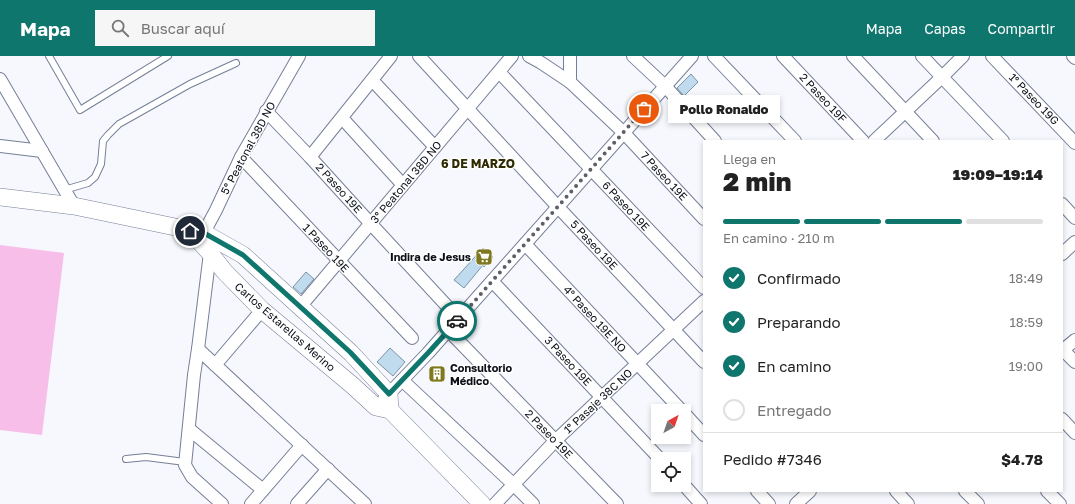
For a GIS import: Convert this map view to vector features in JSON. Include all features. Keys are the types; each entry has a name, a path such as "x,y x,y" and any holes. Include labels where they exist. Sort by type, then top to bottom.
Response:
{"street":[{"name":"5° Peatonal 38D NO","path":"204,239 241,157 266,111 299,56"},
{"path":"310,157 391,56"},
{"name":"5 Paseo 19E","path":"419,56 703,361"},
{"name":"3° Peatonal 38D NO","path":"300,307 512,56"},
{"name":"7 Paseo 19E","path":"529,56 570,82 624,133 703,218"},
{"path":"570,56 570,82"},
{"path":"633,56 665,86 714,140"},
{"path":"385,404 402,380 459,319 692,56"},
{"path":"714,56 794,140"},
{"name":"2 Paseo 19F","path":"783,56 862,140"},
{"path":"853,56 932,140"},
{"path":"922,56 1002,140"},
{"path":"875,140 963,56"},
{"name":"1° Paseo 19G","path":"992,56 1075,143"},
{"name":"6 Paseo 19E","path":"499,72 703,287"},
{"path":"0,79 74,206"},
{"path":"372,80 435,147"},
{"name":"2 Paseo 19E","path":"266,111 459,319"},
{"path":"342,118 403,185"},
{"path":"0,146 42,151"},
{"name":"1 Paseo 19E","path":"241,157 412,338"},
{"name":"Carlos Estarellas Merino","path":"0,197 74,206 204,239 243,255 350,352 385,404 483,503"},
{"path":"1063,205 1075,218"},
{"path":"204,239 198,349 185,465 192,477 222,504"},
{"name":"Carlos Estarellas Merino","path":"204,239 224,271 262,310 352,385 385,404"},
{"path":"1063,253 1075,242"},
{"name":"4° Paseo 19E NO","path":"525,244 676,404"},
{"name":"3 Paseo 19E","path":"492,281 653,452"},
{"name":"1° Pasaje 38C NO","path":"483,503 513,484 556,440 703,302"},
{"path":"215,365 262,310"},
{"name":"2 Paseo 19E","path":"448,330 556,440 616,504"},
{"path":"1075,340 1063,349 1075,362"},
{"path":"198,349 365,504"},
{"path":"402,380 533,504"},
{"path":"1063,420 1075,433"},
{"path":"691,421 703,434"},
{"path":"189,429 263,490"},
{"path":"251,504 302,445"},
{"path":"297,504 328,469"},
{"path":"690,492 701,504"},
{"path":"757,492 769,504"},
{"path":"796,504 809,492"},
{"path":"897,492 908,504"},
{"path":"967,492 978,504"},
{"path":"1048,492 1060,504"}],"lane":[{"path":"49,56 80,110 168,56"},
{"path":"64,190 88,183 95,177 101,164 103,141 119,124 190,84 236,63"},
{"path":"126,459 146,457 185,462"}],"shaded area":[{"path":"0,245 64,253 42,435 0,430"}],"building":[{"path":"691,74 698,82 684,96 677,88"},
{"path":"483,248 493,257 484,267 483,265 464,288 454,280"},
{"path":"306,272 314,279 301,294 293,287"},
{"path":"390,348 405,362 393,376 377,362"}],"way so far":[{"path":"457,321 644,109"}],"place":[{"name":"Pollo Ronaldo","path":"644,109"},
{"name":"Indira de Jesus","path":"484,257"},
{"name":"Consultorio Médico","path":"437,374"}],"district":[{"name":"6 DE MARZO","path":"478,164"}],"route":[{"path":"190,231 204,233 243,255 350,352 389,394 457,321"}]}
